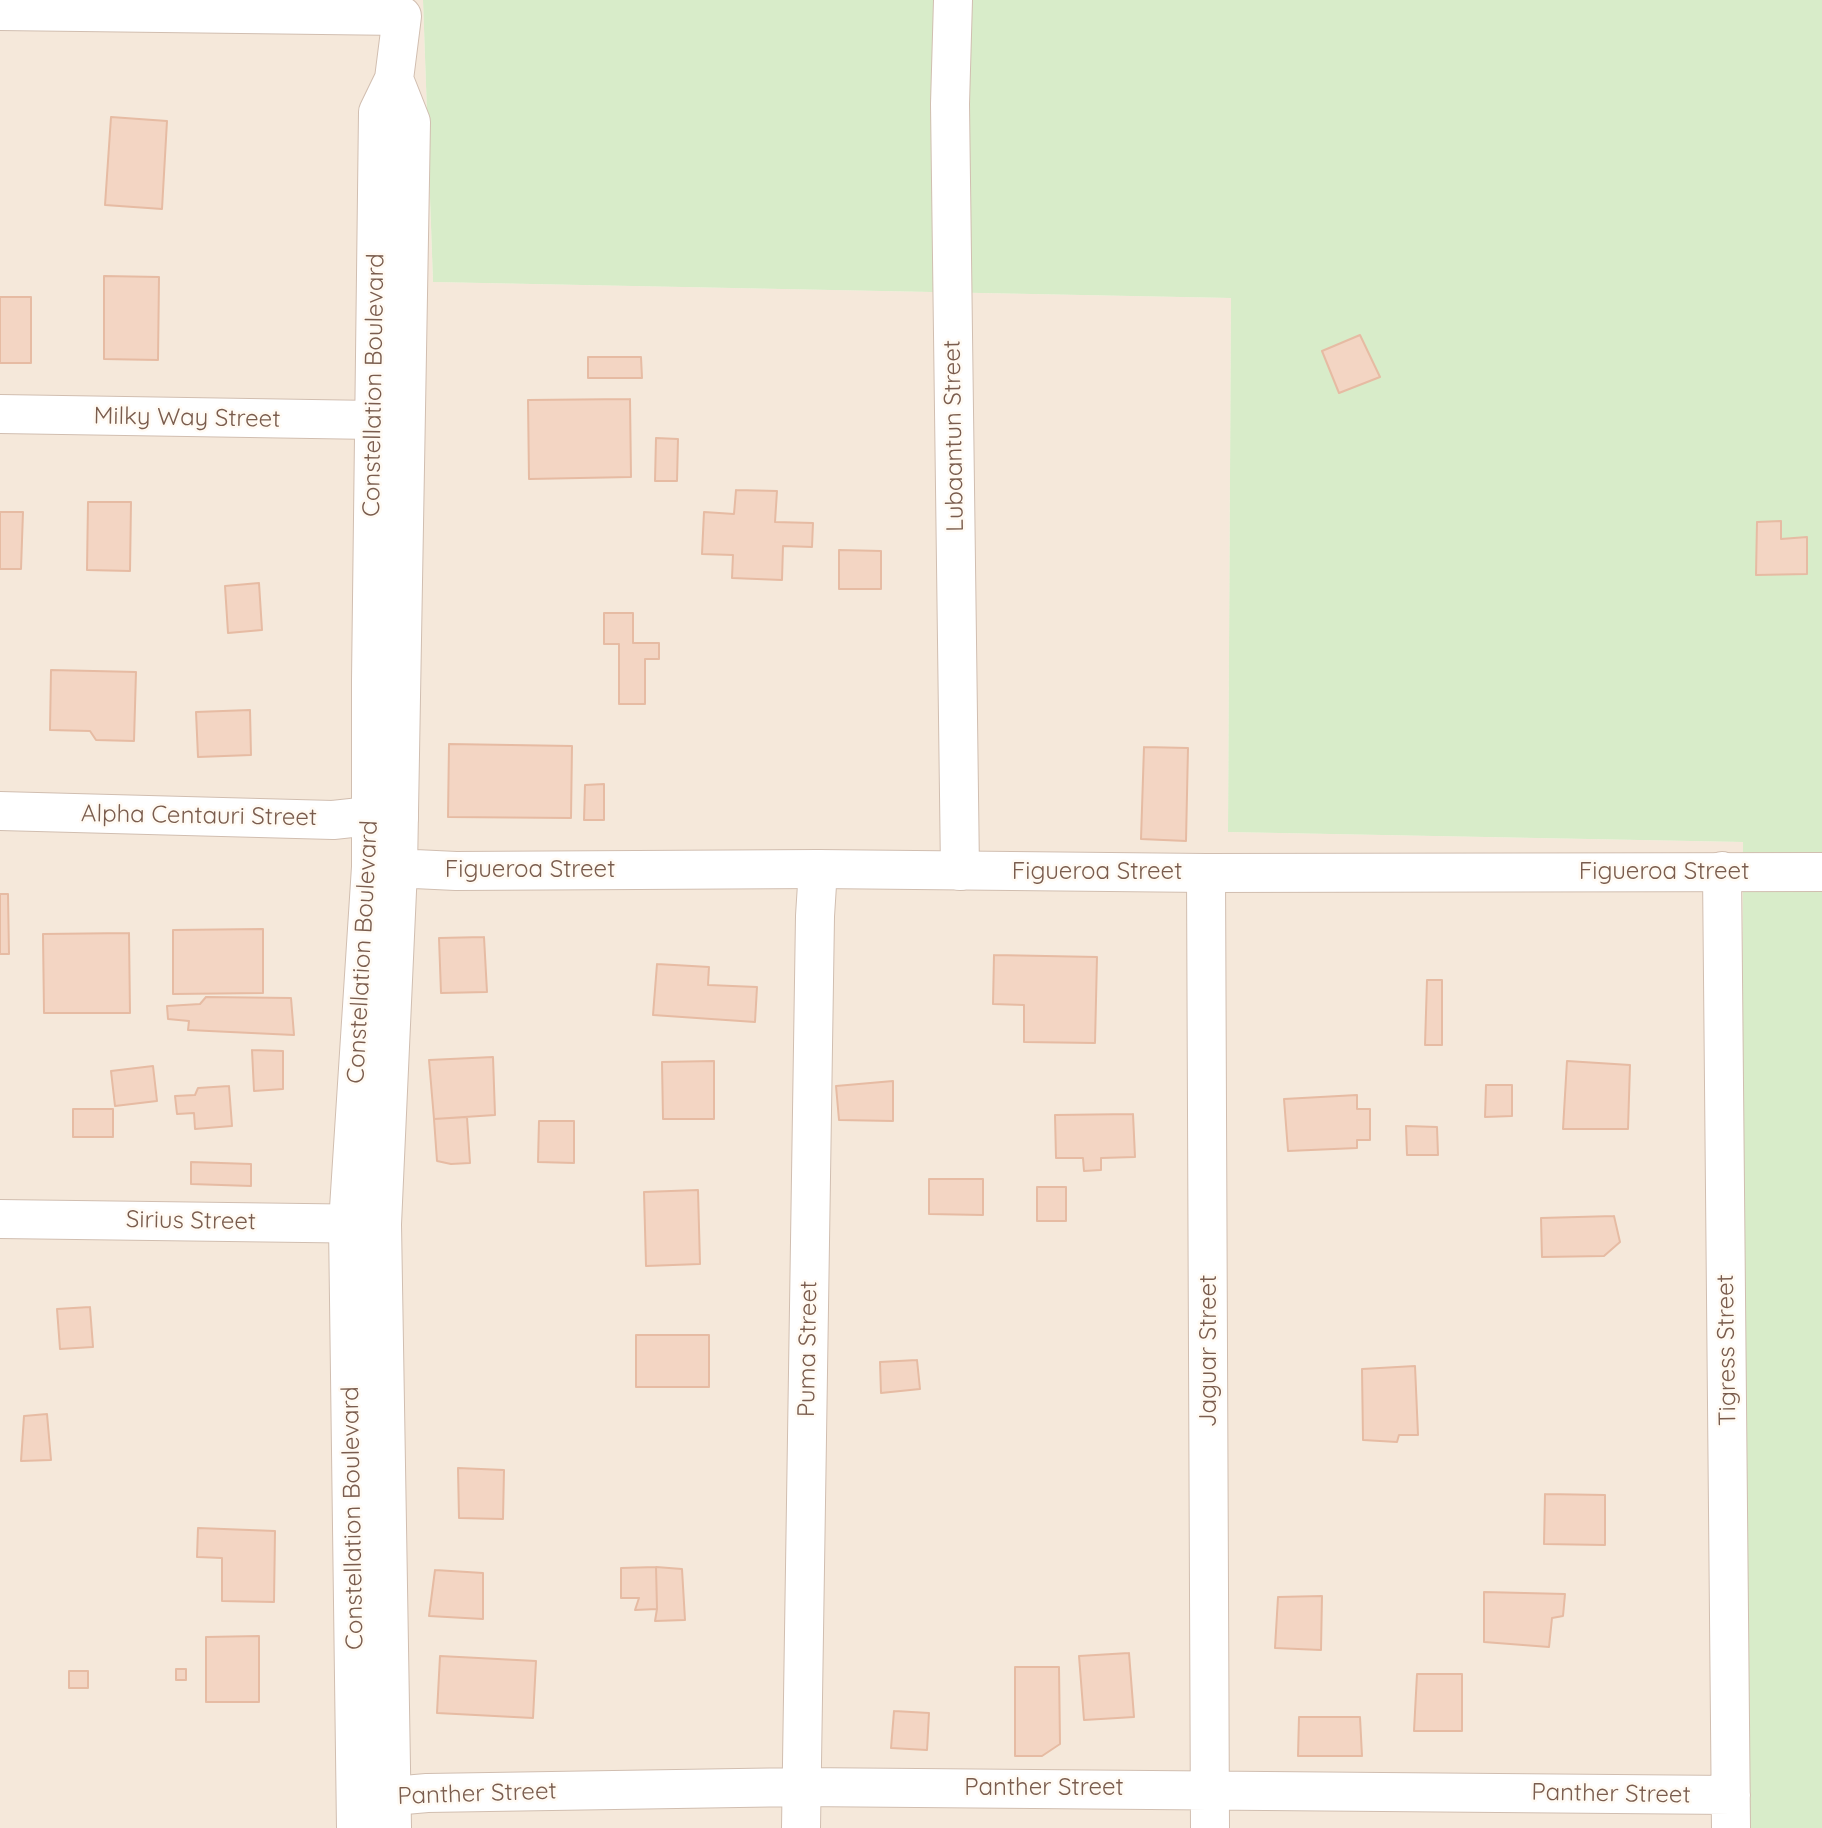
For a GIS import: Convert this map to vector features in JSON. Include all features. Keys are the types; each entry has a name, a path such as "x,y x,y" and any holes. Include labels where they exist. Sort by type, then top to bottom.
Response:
{"street":[{"name":"Lubaantun Street","path":"953,0 951,160 960,872"},
{"path":"0,11 404,8"},
{"name":"Constellation Boulevard","path":"374,1813 365,1224 385,868 373,420 378,112 394,79 404,8"},
{"name":"Constellation Boulevard","path":"384,817 411,122 394,79"},
{"name":"Milky Way Street","path":"0,414 373,420"},
{"name":"Alpha Centauri Street","path":"0,811 333,820 384,817"},
{"name":"Figueroa Street","path":"385,868 456,871 818,869 1206,873 1822,872"},
{"name":"Puma Street","path":"801,1828 818,869"},
{"name":"Tigress Street","path":"1722,872 1731,1812"},
{"name":"Jaguar Street","path":"1206,873 1210,1828"},
{"name":"Sirius Street","path":"0,1219 365,1224"},
{"name":"Panther Street","path":"374,1813 427,1793 801,1787 1211,1789 1731,1812"}],"shaded area":[{"path":"0,0 423,0 433,282 1231,298 1228,832 1743,842 1739,1828 0,1828"}],"green space":[{"path":"423,0 1822,0 1822,1828 1739,1828 1743,842 1228,832 1231,298 433,282"}],"building":[{"path":"111,117 167,121 162,209 105,205"},
{"path":"104,276 159,277 158,360 104,359"},
{"path":"0,297 31,297 31,363 0,363"},
{"path":"1360,335 1380,377 1339,393 1322,351"},
{"path":"588,357 641,357 642,378 588,378"},
{"path":"630,399 631,477 529,479 528,400"},
{"path":"656,438 678,439 677,481 655,481"},
{"path":"736,490 777,491 775,522 813,523 812,547 783,546 782,580 732,578 733,555 702,554 704,512 734,514"},
{"path":"88,502 131,502 130,571 87,570"},
{"path":"0,512 23,512 21,569 0,569"},
{"path":"1781,521 1781,539 1807,537 1807,574 1756,575 1757,522"},
{"path":"839,550 881,551 881,589 839,589"},
{"path":"259,583 262,630 228,633 225,586"},
{"path":"604,613 633,613 633,643 659,643 659,659 645,659 645,704 619,704 619,644 604,644"},
{"path":"51,670 136,672 134,741 96,740 90,731 50,730"},
{"path":"250,710 251,755 198,757 196,712"},
{"path":"449,744 572,746 571,818 448,817"},
{"path":"1144,747 1188,748 1186,841 1141,839"},
{"path":"604,784 604,820 584,820 585,785"},
{"path":"0,894 8,894 9,954 0,954"},
{"path":"263,929 263,993 173,994 173,930"},
{"path":"129,933 130,1013 44,1013 43,934"},
{"path":"484,937 487,992 441,993 439,938"},
{"path":"994,955 1097,957 1095,1043 1024,1042 1024,1005 993,1004"},
{"path":"657,964 709,967 708,985 757,987 755,1022 653,1015"},
{"path":"1427,980 1442,980 1442,1045 1425,1045"},
{"path":"206,997 291,998 294,1035 188,1030 189,1021 168,1019 167,1006 200,1004"},
{"path":"252,1050 283,1051 283,1089 254,1091"},
{"path":"493,1057 495,1115 434,1119 429,1060"},
{"path":"714,1061 714,1119 663,1119 662,1062"},
{"path":"1567,1061 1630,1065 1628,1129 1563,1129"},
{"path":"153,1066 157,1101 115,1106 111,1071"},
{"path":"893,1081 893,1121 839,1120 836,1086"},
{"path":"1486,1085 1512,1085 1512,1116 1485,1117"},
{"path":"229,1086 232,1126 195,1129 194,1113 177,1114 175,1096 195,1095 198,1088"},
{"path":"1357,1095 1357,1109 1370,1109 1370,1140 1357,1140 1357,1148 1288,1151 1284,1099"},
{"path":"73,1109 113,1109 113,1137 73,1137"},
{"path":"1133,1114 1135,1157 1101,1158 1101,1170 1084,1171 1083,1158 1056,1158 1055,1115"},
{"path":"467,1117 470,1163 451,1164 437,1161 434,1119"},
{"path":"539,1121 574,1121 574,1163 538,1162"},
{"path":"1406,1126 1437,1127 1438,1155 1407,1155"},
{"path":"191,1162 251,1164 251,1186 191,1184"},
{"path":"929,1179 983,1179 983,1215 929,1214"},
{"path":"1037,1187 1066,1187 1066,1221 1037,1221"},
{"path":"698,1190 700,1264 646,1266 644,1192"},
{"path":"1614,1216 1620,1242 1604,1256 1542,1257 1541,1218"},
{"path":"90,1307 93,1347 60,1349 57,1309"},
{"path":"636,1335 709,1335 709,1387 636,1387"},
{"path":"917,1360 920,1389 881,1393 880,1362"},
{"path":"1415,1366 1418,1435 1399,1435 1397,1442 1363,1440 1362,1369"},
{"path":"47,1414 51,1460 21,1461 24,1416"},
{"path":"458,1468 504,1470 503,1519 459,1518"},
{"path":"1545,1494 1605,1495 1605,1545 1544,1544"},
{"path":"198,1528 275,1531 274,1602 222,1601 222,1558 197,1557"},
{"path":"656,1567 682,1569 685,1620 655,1621"},
{"path":"656,1567 657,1609 635,1610 639,1598 621,1598 621,1568"},
{"path":"435,1570 483,1573 483,1619 429,1616"},
{"path":"1484,1592 1565,1594 1563,1616 1552,1618 1549,1647 1484,1642"},
{"path":"1322,1596 1321,1650 1275,1648 1278,1597"},
{"path":"259,1636 259,1702 206,1702 206,1637"},
{"path":"1129,1653 1134,1717 1084,1720 1079,1656"},
{"path":"440,1656 536,1661 533,1718 437,1713"},
{"path":"1015,1667 1059,1667 1060,1744 1042,1756 1015,1756"},
{"path":"176,1669 186,1669 186,1680 176,1680"},
{"path":"69,1671 88,1671 88,1688 69,1688"},
{"path":"1417,1674 1462,1674 1462,1731 1414,1731"},
{"path":"894,1711 929,1713 927,1750 891,1748"},
{"path":"1299,1717 1360,1717 1362,1756 1298,1756"}]}
